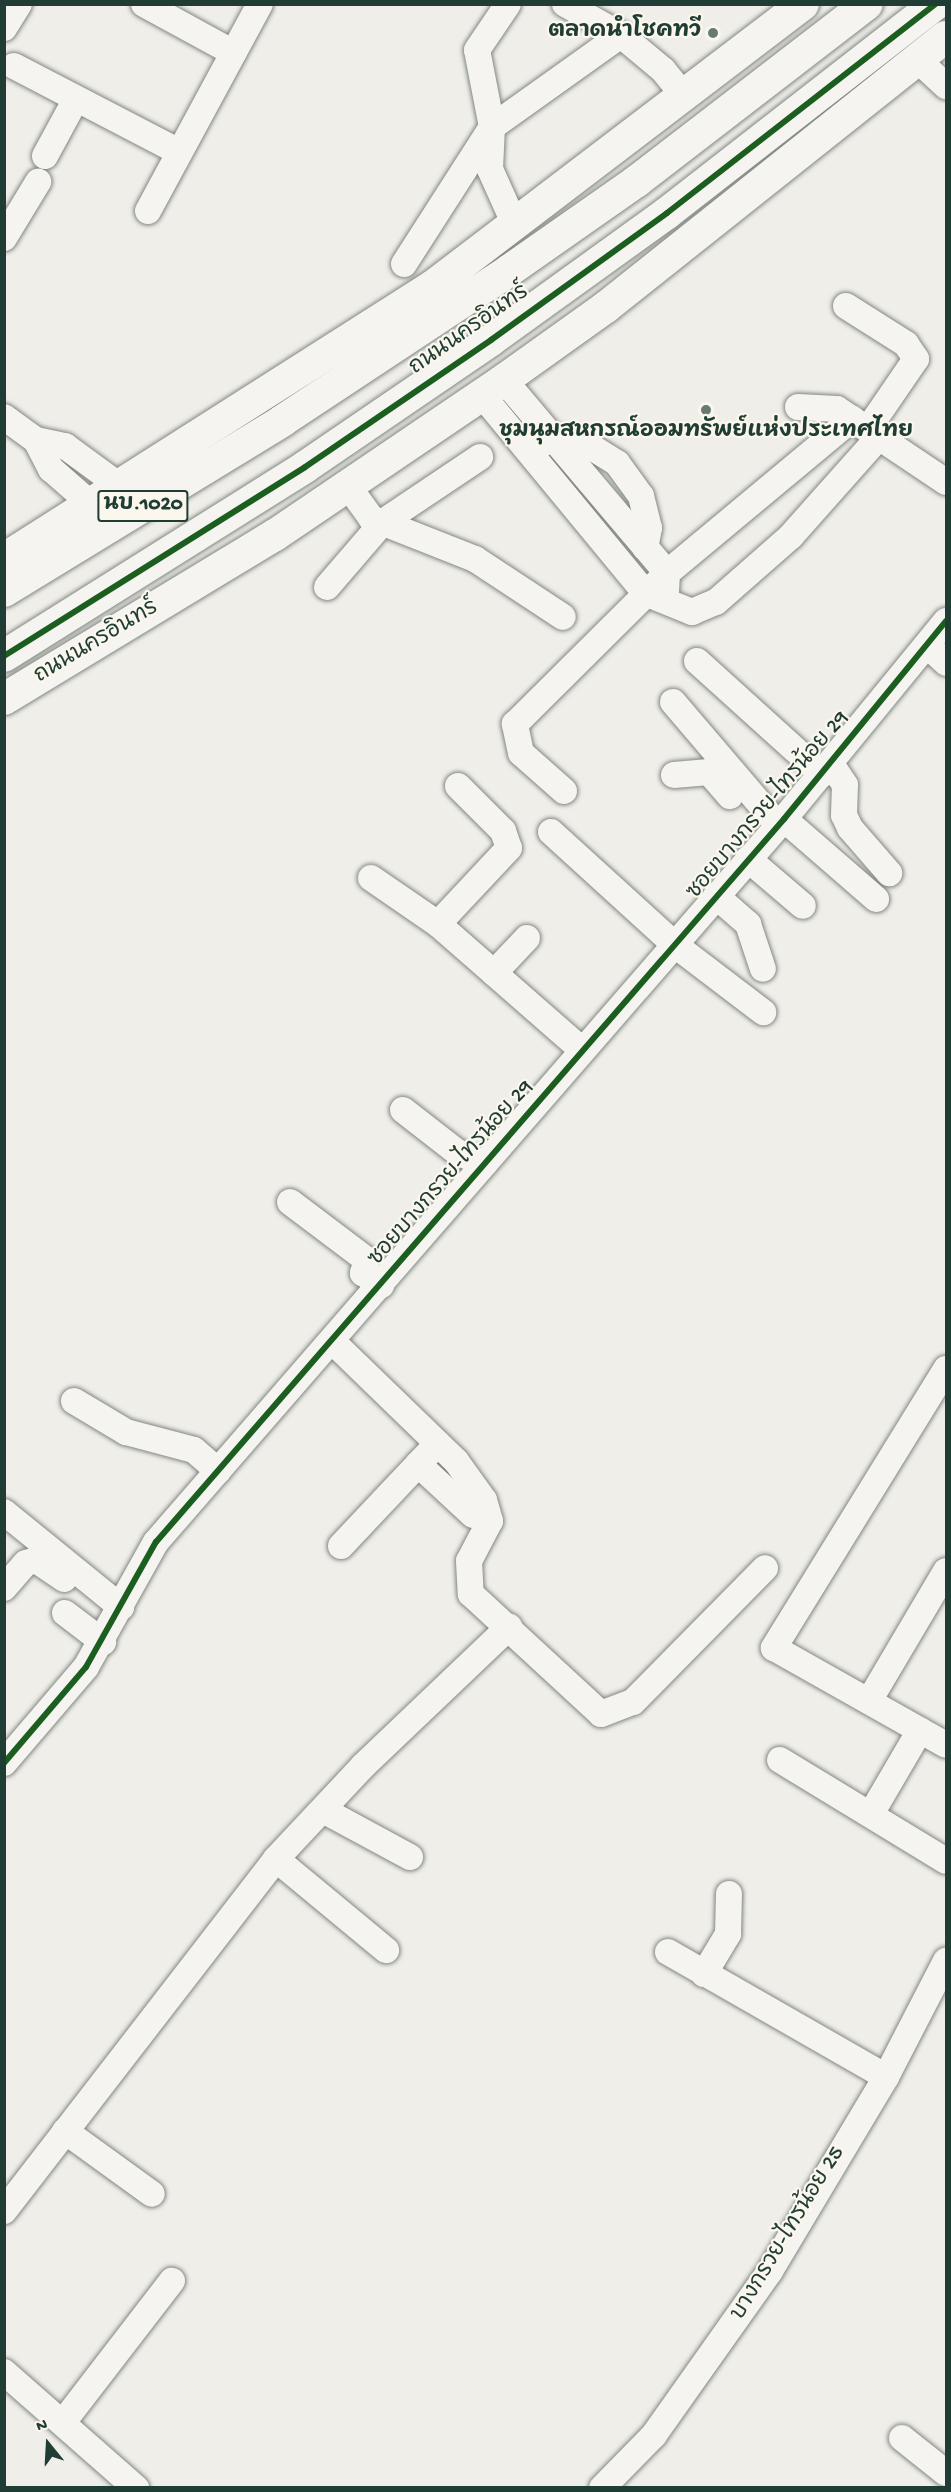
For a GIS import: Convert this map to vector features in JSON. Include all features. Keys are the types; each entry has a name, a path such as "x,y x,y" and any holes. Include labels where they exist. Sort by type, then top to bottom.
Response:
{"main road":[{"name":"นบ.1020","path":"4,559 433,286 685,97 803,4"},
{"name":"ถนนนครอินทร์","path":"4,591 282,421 637,181 867,4"},
{"name":"ถนนนครอินทร์","path":"4,656 305,467 667,213 935,4"},
{"name":"ถนนนครอินทร์","path":"4,699 348,486 503,381 919,61 946,37"},
{"path":"282,421 433,286"},
{"path":"305,467 503,381"}],"street":[{"path":"4,28 19,4"},
{"path":"144,4 234,53"},
{"path":"148,211 260,4"},
{"path":"508,4 477,50 492,127 490,169 515,225"},
{"path":"565,4 621,35 685,97"},
{"path":"404,264 492,127 621,35"},
{"path":"919,61 946,86"},
{"path":"14,66 179,152"},
{"path":"45,156 76,99"},
{"path":"4,238 38,182"},
{"path":"503,381 530,453 659,588 692,612 716,602 791,536 916,359 906,344 846,306"},
{"path":"503,381 645,548 659,588"},
{"path":"798,407 823,405 866,428 946,482"},
{"path":"4,417 36,440 65,446 121,486"},
{"path":"564,791 521,753 515,724 659,588 866,428"},
{"path":"530,453 550,438 580,440 630,476 647,514 645,548"},
{"path":"36,440 51,469 92,505"},
{"path":"327,587 383,522 480,458"},
{"path":"348,486 371,518 475,558 563,617"},
{"name":"ซอยบางกรวย-ไทรน้อย 29","path":"4,1763 103,1642 156,1542 777,827 946,621"},
{"path":"927,645 946,663"},
{"path":"697,662 845,785 844,815 850,828 889,873"},
{"path":"673,702 777,827"},
{"path":"674,775 709,772 777,827 876,899"},
{"path":"438,924 509,848 503,831 458,786"},
{"path":"551,832 675,945 763,1012"},
{"path":"748,859 803,906"},
{"path":"371,878 438,924 582,1050"},
{"path":"716,896 748,924 763,969"},
{"path":"494,974 527,938"},
{"path":"403,1110 457,1152 485,1164"},
{"path":"290,1202 367,1260 363,1273 381,1285"},
{"path":"332,1341 438,1443 483,1500 490,1521 469,1561 471,1593 510,1627 585,1704 601,1714 618,1712 765,1568"},
{"path":"946,1370 774,1648 946,1744"},
{"path":"74,1401 126,1432 194,1450 218,1471"},
{"path":"341,1546 438,1443"},
{"path":"418,1464 473,1515"},
{"path":"4,1512 118,1613"},
{"path":"4,1588 26,1563 36,1560 118,1613"},
{"path":"869,1701 946,1571"},
{"path":"65,1613 103,1642"},
{"path":"4,2211 276,1859 510,1627"},
{"path":"871,1814 920,1730"},
{"path":"780,1760 946,1861"},
{"path":"323,1810 410,1857"},
{"path":"276,1859 386,1950"},
{"path":"704,1974 728,1934 729,1894"},
{"path":"668,1952 886,2077"},
{"name":"บางกรวย-ไทรน้อย 25","path":"602,2487 654,2435 726,2336 886,2077 946,1961"},
{"path":"65,2131 152,2194"},
{"path":"64,2421 172,2281"},
{"path":"4,2372 64,2421 136,2487"},
{"path":"902,2438 946,2474"}],"cycle path":[{"path":"4,656 305,467 491,340 667,213 935,4"},
{"path":"4,1763 86,1667 156,1542 784,819 946,621"}],"place":[{"name":"ตลาดนำโชคทวี","path":"713,33"},
{"name":"ชุมนุมสหกรณ์ออมทรัพย์แห่งประเทศไทย","path":"706,410"}]}
